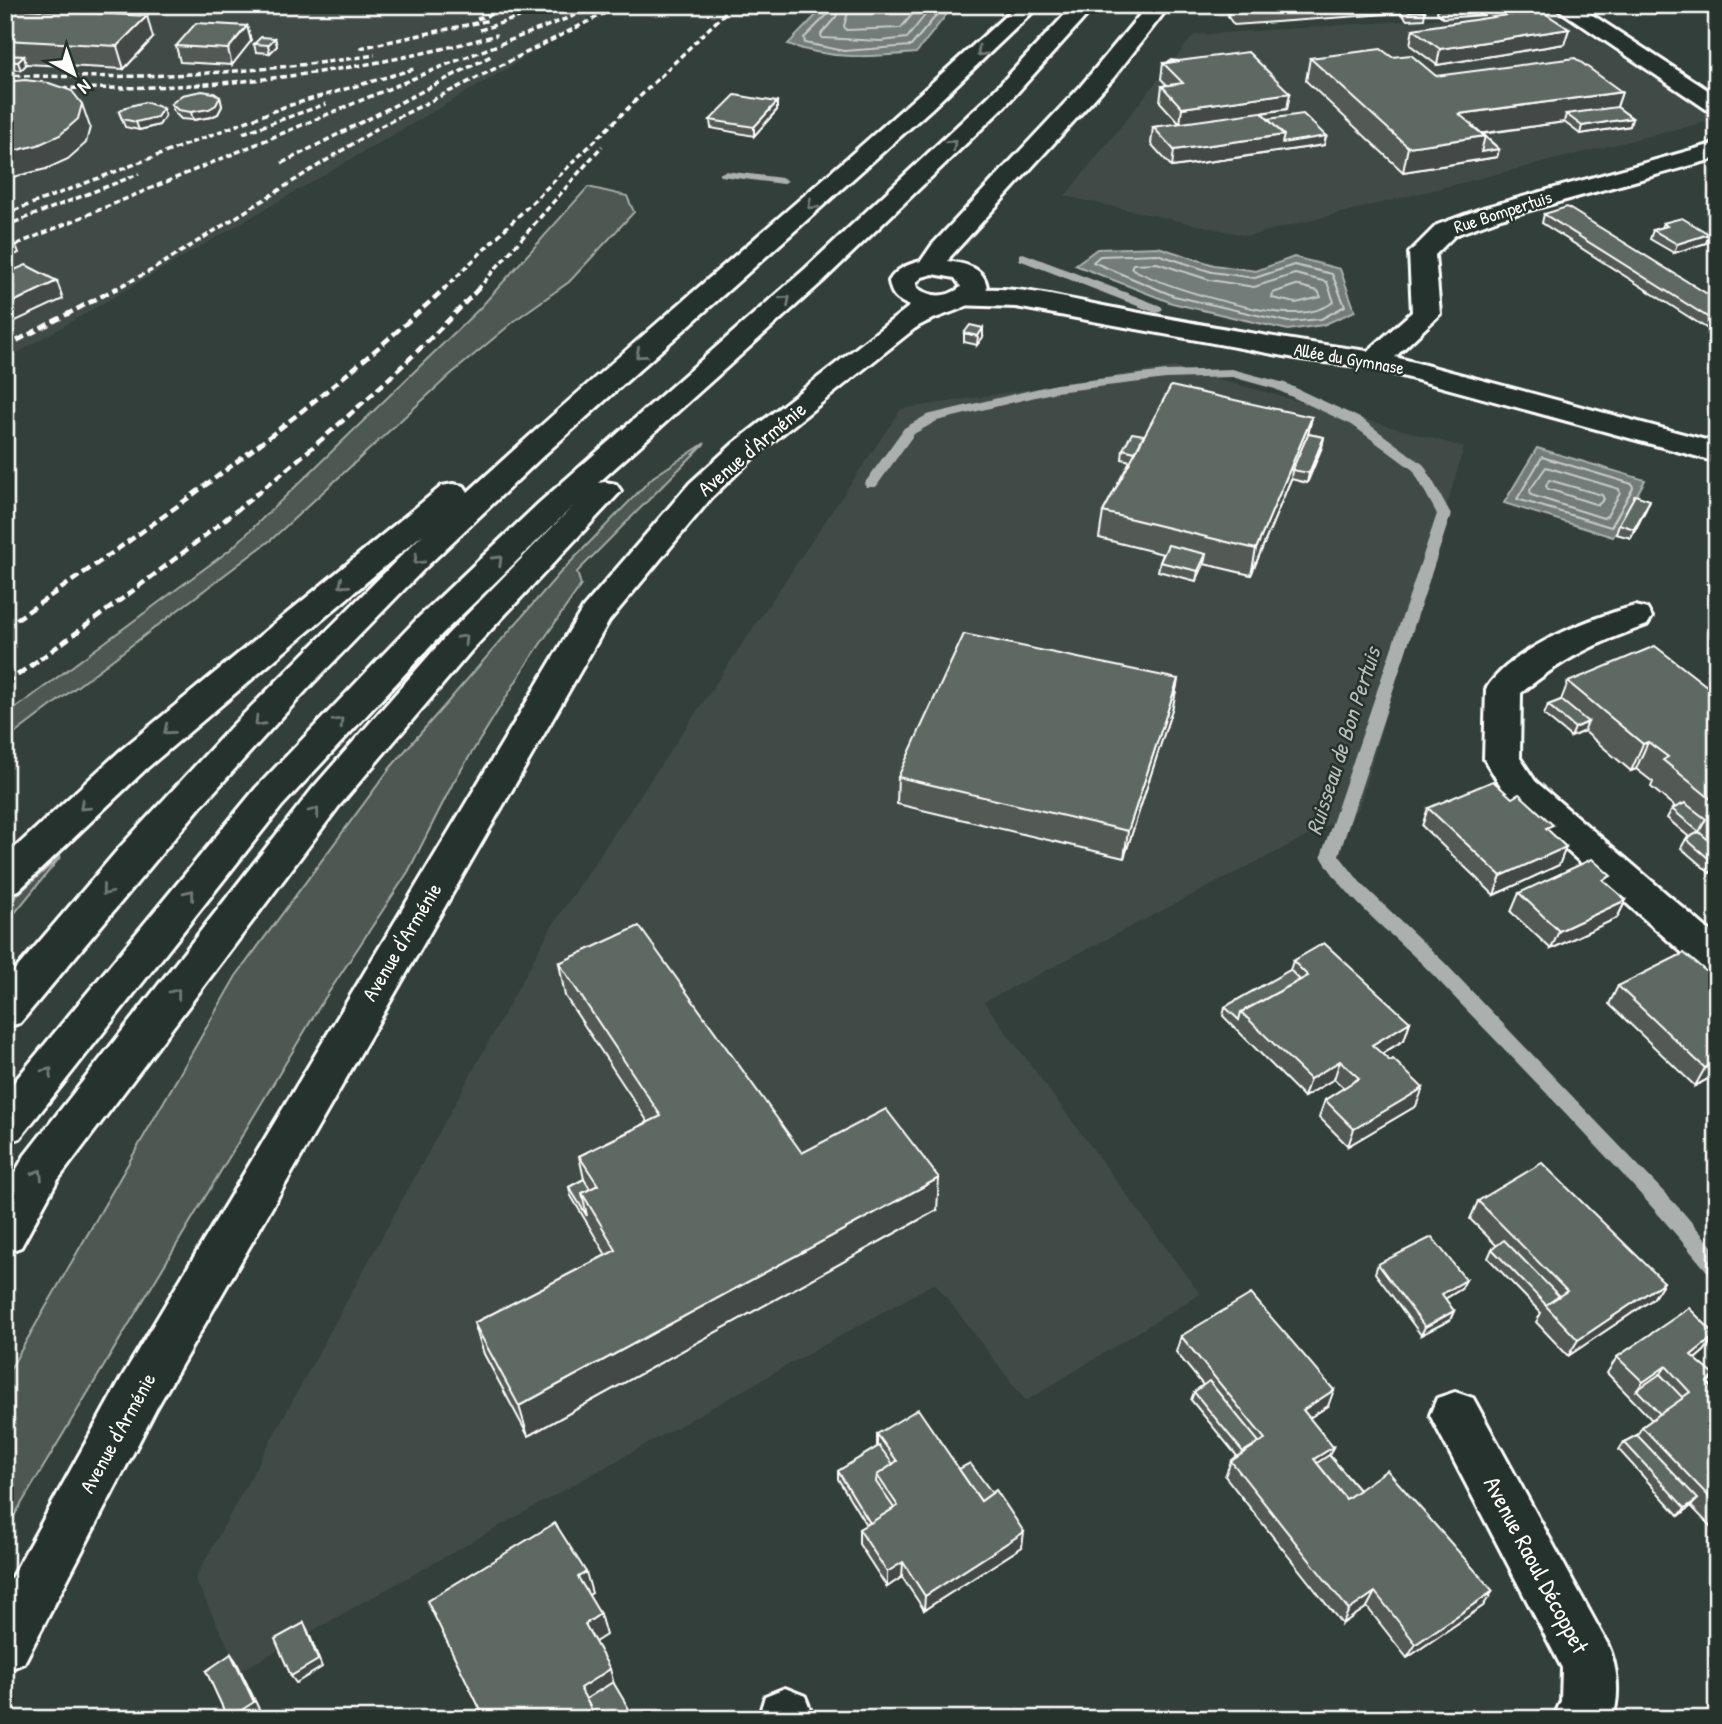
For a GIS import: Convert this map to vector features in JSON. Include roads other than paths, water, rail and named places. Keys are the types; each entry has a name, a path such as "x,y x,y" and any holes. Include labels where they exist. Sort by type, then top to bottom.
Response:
{"main road":[{"path":"5,1012 136,855 310,667 439,538 592,395 793,222 1030,5"},
{"path":"5,1125 269,797 430,626 520,539 736,346 997,101 1074,22 1086,5"},
{"path":"958,234 943,296 904,292 902,281 913,271 933,266 934,256 958,234 1002,183 1076,107 1149,22 1159,5"},
{"path":"1562,5 1717,106"},
{"name":"Rue Bompertuis","path":"1374,360 1426,314 1422,253 1446,230 1492,213 1717,150"},
{"name":"Allée du Gymnase","path":"933,266 943,296 1016,299 1300,351 1374,360 1717,453"},
{"name":"Avenue d'Arménie","path":"5,1644 139,1393 595,616 701,490 745,449 943,296"},
{"path":"5,1233 41,1168 326,797 459,643 587,510 736,346"},
{"path":"5,880 134,759 444,501 592,395"},
{"path":"1635,617 1576,639 1537,662 1504,689 1502,759 1522,790 1717,960"},
{"name":"Avenue Raoul Décoppet","path":"1455,1415 1589,1664 1588,1710 1581,1719"}],"water":[{"path":"826,5 954,5 916,53 835,55 788,44"},
{"path":"1158,247 1214,265 1256,271 1294,257 1340,269 1355,311 1323,325 1288,330 1172,303 1075,265 1097,249"},
{"path":"1537,448 1645,480 1613,537 1504,503"}],"waterway":[{"name":"Ruisseau de Bon Pertuis","path":"725,174 782,181"},
{"name":"Ruisseau de Bon Pertuis","path":"1023,257 1157,309"},
{"name":"Ruisseau de Bon Pertuis","path":"871,484 909,431 932,418 1056,388 1166,375 1232,373 1280,386 1357,422 1419,468 1444,514 1330,856 1354,887 1438,968 1675,1217 1717,1268"}],"railway":[{"path":"477,19 520,5"},
{"path":"480,30 556,5"},
{"path":"8,248 448,64 602,5"},
{"path":"443,290 733,5"},
{"path":"113,290 152,270 381,126 613,9"},
{"path":"360,48 490,20"},
{"path":"5,87 131,88 253,80 374,63 497,35"},
{"path":"5,75 98,77 190,74 283,67 375,55"},
{"path":"282,163 491,56"},
{"path":"5,214 284,107 414,69"},
{"path":"243,133 326,104"},
{"path":"477,290 602,146"},
{"path":"5,226 139,174"},
{"path":"5,347 117,288"},
{"path":"5,627 175,508 286,424 445,288"},
{"path":"40,659 156,574 323,438 377,390 479,288"},
{"path":"5,684 43,657"}]}
